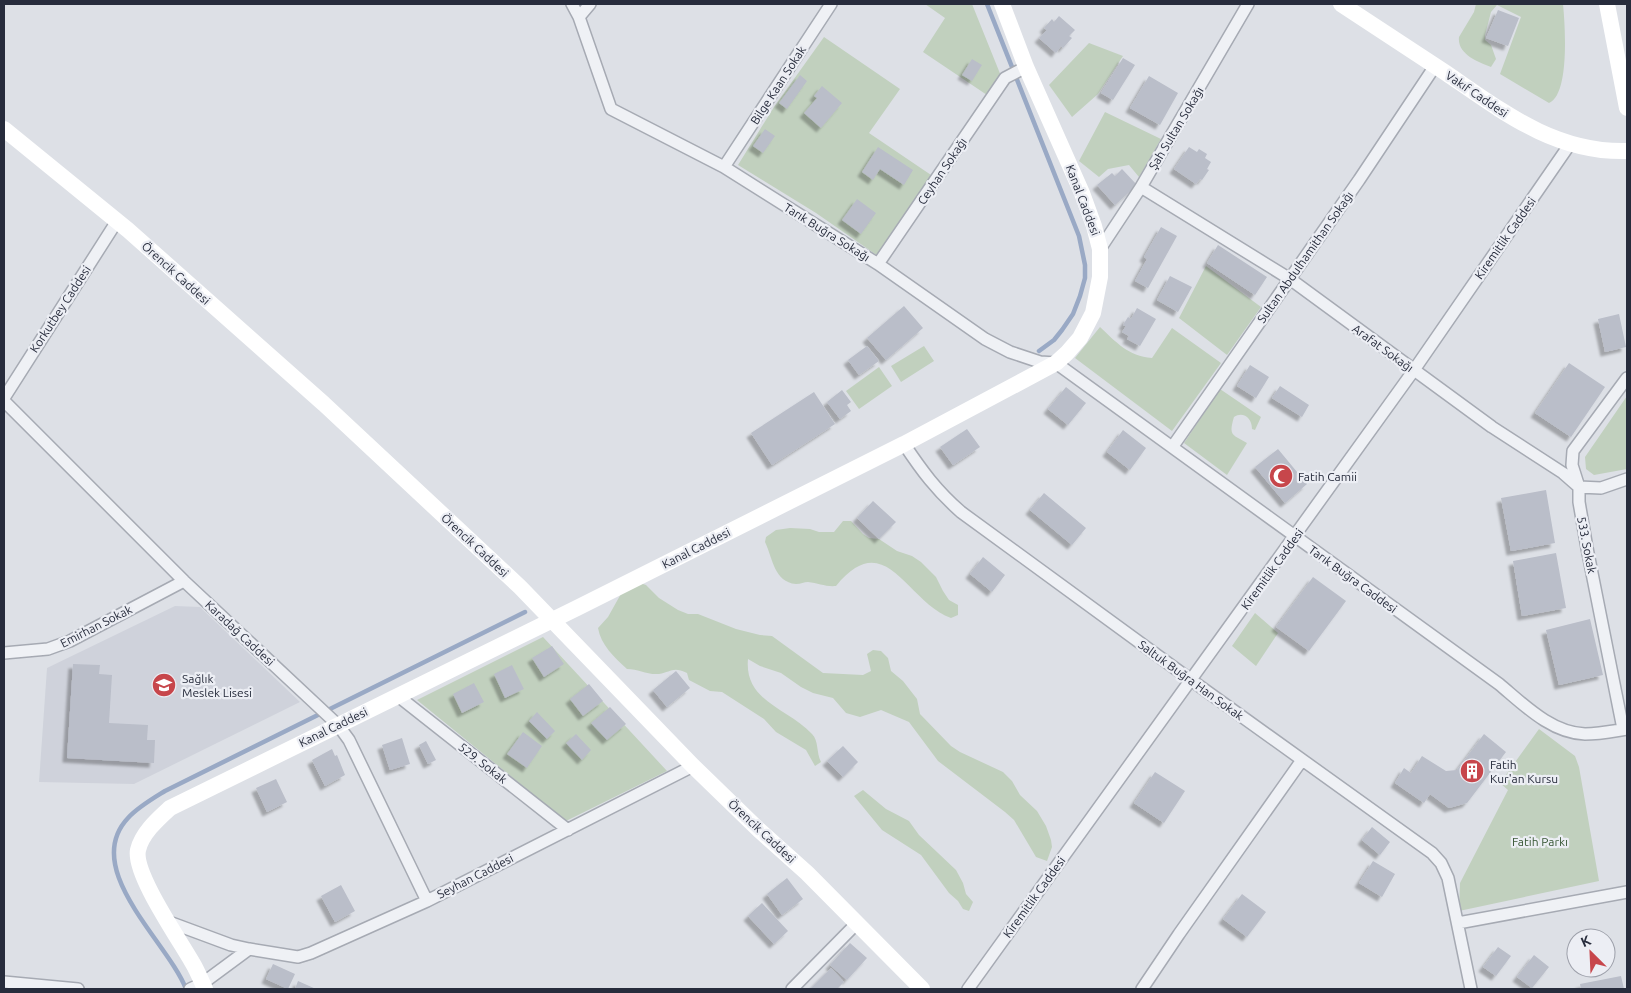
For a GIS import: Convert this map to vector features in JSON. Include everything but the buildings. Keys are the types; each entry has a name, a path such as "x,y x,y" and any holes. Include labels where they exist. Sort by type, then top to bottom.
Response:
{"street":[{"path":"572,4 579,17 590,4"},
{"name":"Bilge Kaan Sokak","path":"724,167 831,4"},
{"name":"Kanal Caddesi","path":"199,987 193,964 151,893 140,871 137,860 138,850 149,830 170,808 335,722 398,696 904,444 1056,363 1068,353 1080,338 1093,313 1100,277 1100,249 1082,193 1026,67 1002,4"},
{"name":"Şah Sultan Sokağı","path":"1100,249 1141,187 1248,4"},
{"name":"Vakıf Caddesi","path":"1341,4 1517,121 1549,137 1570,144 1606,152 1627,152"},
{"path":"1607,4 1627,108"},
{"name":"Tarık Buğra Sokağı","path":"579,17 611,109 724,167 878,264 986,339 1010,352 1040,362 1056,363"},
{"name":"Sultan Abdulhamithan Sokağı","path":"1173,446 1359,180 1434,66"},
{"name":"Ceyhan Sokağı","path":"878,264 1005,78 1026,67"},
{"name":"Örencik Caddesi","path":"4,129 117,221 324,404 520,586 693,766 758,830 808,873 922,989"},
{"name":"Kiremitlik Caddesi","path":"968,989 1414,370 1570,144"},
{"name":"Arafat Sokağı","path":"1141,187 1290,279 1492,427 1563,473 1579,487"},
{"name":"Korkutbey Caddesi","path":"4,399 117,221"},
{"name":"Tarık Buğra Caddesi","path":"1056,363 1499,684 1537,716 1557,726 1579,733 1601,733 1625,729"},
{"name":"533. Sokak","path":"1625,729 1587,548 1579,502 1579,487 1572,465 1573,451 1627,378"},
{"name":"Karadağ Caddesi","path":"4,399 184,581 335,722 349,740 427,900"},
{"name":"Saltuk Buğra Han Sokak","path":"904,444 926,477 961,512 1432,853 1441,863 1448,878 1471,989"},
{"path":"1579,487 1602,488 1627,479"},
{"name":"Emirhan Sokak","path":"4,654 48,649 70,641 184,581"},
{"name":"529. Sokak","path":"398,696 568,830"},
{"path":"1142,989 1302,760"},
{"name":"Seyhan Caddesi","path":"169,922 248,950 298,957 311,953 427,900 693,766"},
{"path":"1458,923 1627,892"},
{"path":"792,989 857,923"},
{"path":"199,987 248,950"},
{"path":"4,982 78,989"}],"shaded area":[{"name":"Sağlık Meslek Lisesi","path":"175,606 200,607 300,702 134,784 39,782 47,668"}],"green space":[{"path":"925,4 972,4 1001,76 987,95 923,52 945,18"},
{"path":"1476,4 1563,4 1565,58 1563,73 1556,97 1549,103 1500,74 1521,17 1497,5 1491,12 1485,40 1491,45 1496,59 1491,67 1480,63 1461,48 1459,37 1474,12"},
{"path":"824,37 900,89 869,133 934,177 878,256 816,213 738,165 774,107"},
{"path":"1089,43 1123,56 1098,94 1072,117 1049,85"},
{"path":"1105,112 1161,139 1139,177 1129,165 1108,169 1099,177 1079,161"},
{"path":"1206,266 1261,307 1227,355 1179,318"},
{"path":"1100,327 1129,351 1152,358 1172,328 1221,363 1172,431 1075,358"},
{"path":"924,346 934,361 901,382 891,366"},
{"path":"879,367 892,386 859,409 846,391"},
{"path":"1220,389 1261,417 1255,430 1252,429 1249,419 1244,415 1234,417 1233,434 1247,443 1227,475 1184,443"},
{"path":"1627,396 1627,469 1594,475 1586,469 1585,457"},
{"path":"843,521 851,521 869,538 879,539 897,551 912,556 921,562 936,577 949,600 958,605 958,615 951,618 935,610 895,573 882,565 869,563 853,569 836,586 808,582 796,584 783,579 775,569 765,542 766,537 776,530 790,528 834,532"},
{"path":"637,582 646,585 659,598 688,614 698,614 736,629 772,636 823,673 863,675 871,671 867,654 873,650 881,651 888,658 891,671 903,681 917,699 920,714 951,746 1003,772 1012,781 1020,795 1037,811 1046,826 1051,840 1052,847 1047,861 1036,857 1014,820 938,761 909,722 881,710 860,717 846,713 833,698 813,693 781,673 760,666 748,659 749,674 753,685 760,695 802,725 814,737 821,762 815,766 806,750 776,732 764,719 722,692 710,691 689,680 687,673 675,670 655,674 627,669 605,645 598,628 608,617 622,592"},
{"path":"1255,613 1278,633 1256,666 1232,646"},
{"path":"543,637 667,771 566,821 417,700"},
{"name":"Fatih Parkı","path":"1539,729 1575,756 1579,767 1599,881 1459,911 1460,883 1508,790 1500,783"},
{"path":"863,790 886,809 909,821 919,835 956,870 966,894 973,902 969,911 963,909 958,901 949,893 921,855 882,830 854,796"}],"waterway":[{"path":"987,4 1079,236 1085,265 1085,278 1073,314 1054,340 1039,351"},
{"path":"186,989 176,970 132,905 121,882 114,860 116,838 128,818 165,791 525,612"}],"place":[{"name":"Fatih Camii","path":"1281,476"},
{"name":"Sağlık Meslek Lisesi","path":"164,685"},
{"name":"Fatih Kur'an Kursu","path":"1472,771"}]}
